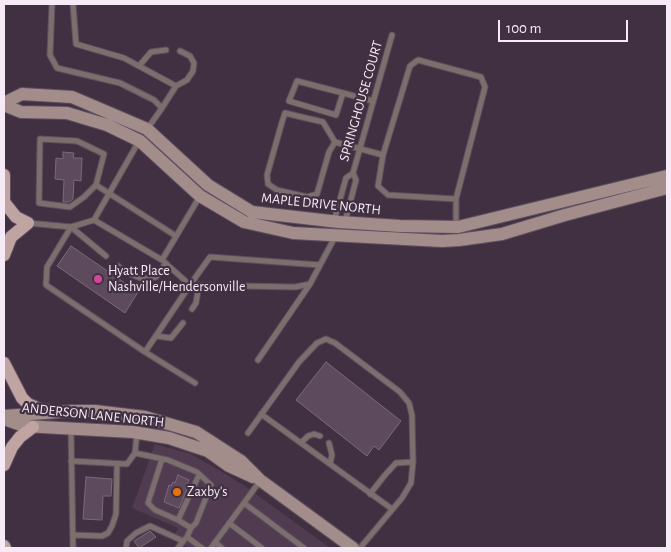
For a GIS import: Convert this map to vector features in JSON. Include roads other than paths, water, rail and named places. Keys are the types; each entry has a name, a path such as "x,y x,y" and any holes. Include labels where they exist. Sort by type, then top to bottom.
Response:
{"main road":[{"path":"4,175 4,203 16,216 28,224 11,237 4,255"},
{"path":"4,363 22,398 28,404 56,412"},
{"path":"4,465 12,447 20,436 33,427"}],"street":[{"name":"MAPLE DRIVE NORTH","path":"4,104 22,94 72,97 147,129 204,190 252,212 339,222 458,231 667,188"},
{"name":"MAPLE DRIVE NORTH","path":"4,104 21,112 67,113 107,125 140,141 244,222 293,233 442,241 458,231"},
{"path":"140,141 147,129"},
{"name":"MAPLE DRIVE NORTH","path":"564,208 667,176"},
{"path":"336,235 339,222"},
{"name":"ANDERSON LANE NORTH","path":"4,418 56,412 95,411 145,417 196,432 241,461 260,480 353,548"},
{"name":"ANDERSON LANE NORTH","path":"4,418 24,426 71,430 91,429 168,438 208,451 229,466 260,480"}],"lane":[{"path":"52,4 50,55 57,68 120,83 154,100 162,108"},
{"path":"73,4 76,44 124,58 176,86"},
{"name":"SPRINGHOUSE COURT","path":"353,173 392,35"},
{"path":"139,66 151,52 166,50"},
{"path":"147,129 176,86 187,80 193,71 194,63 190,56 180,51"},
{"path":"456,199 388,195 378,186 383,155 410,66 418,60 481,77 486,87 456,199 458,231"},
{"path":"343,93 336,115 290,102 297,81 343,93 373,101"},
{"path":"335,142 329,152 317,194 307,197 277,190 268,184 267,175 277,135 285,113 323,122 335,142 383,155"},
{"path":"40,139 77,141 104,154 96,185 70,207 38,202 40,139"},
{"path":"28,224 71,227 94,220 140,141"},
{"path":"353,173 356,180 339,222 346,178 353,173"},
{"path":"96,185 176,236"},
{"path":"118,266 125,272 143,279 156,276 176,236 204,190"},
{"path":"94,220 164,262 190,285 295,288 310,284"},
{"path":"71,227 106,256"},
{"path":"71,227 47,267 46,285 145,352 195,382"},
{"path":"258,360 310,284 336,235"},
{"path":"145,352 210,257 320,265"},
{"path":"192,310 196,304 199,285"},
{"path":"156,336 171,338 183,323"},
{"path":"248,433 299,362 317,343 326,339 335,343 400,392 409,403 412,415 413,462 411,483 360,548"},
{"path":"262,414 392,509"},
{"path":"71,430 73,548"},
{"path":"71,461 127,464 135,453 137,433"},
{"path":"301,443 308,436 314,434 320,436"},
{"path":"329,443 332,455 330,464"},
{"path":"135,453 168,460 200,474 211,485 196,523 178,548"},
{"path":"162,459 148,503 155,510 191,528"},
{"path":"370,494 396,463 413,462"},
{"path":"72,535 102,536 108,533 116,514 117,464"},
{"path":"178,520 200,474"},
{"path":"210,548 260,480"},
{"path":"244,503 304,548"},
{"path":"229,524 262,548"},
{"path":"126,548 127,542 136,533 150,526 185,539 202,548"},
{"path":"215,542 222,548"}],"place":[{"name":"Hyatt Place Nashville/Hendersonville","path":"98,279"},
{"name":"Zaxby's","path":"177,492"}]}
